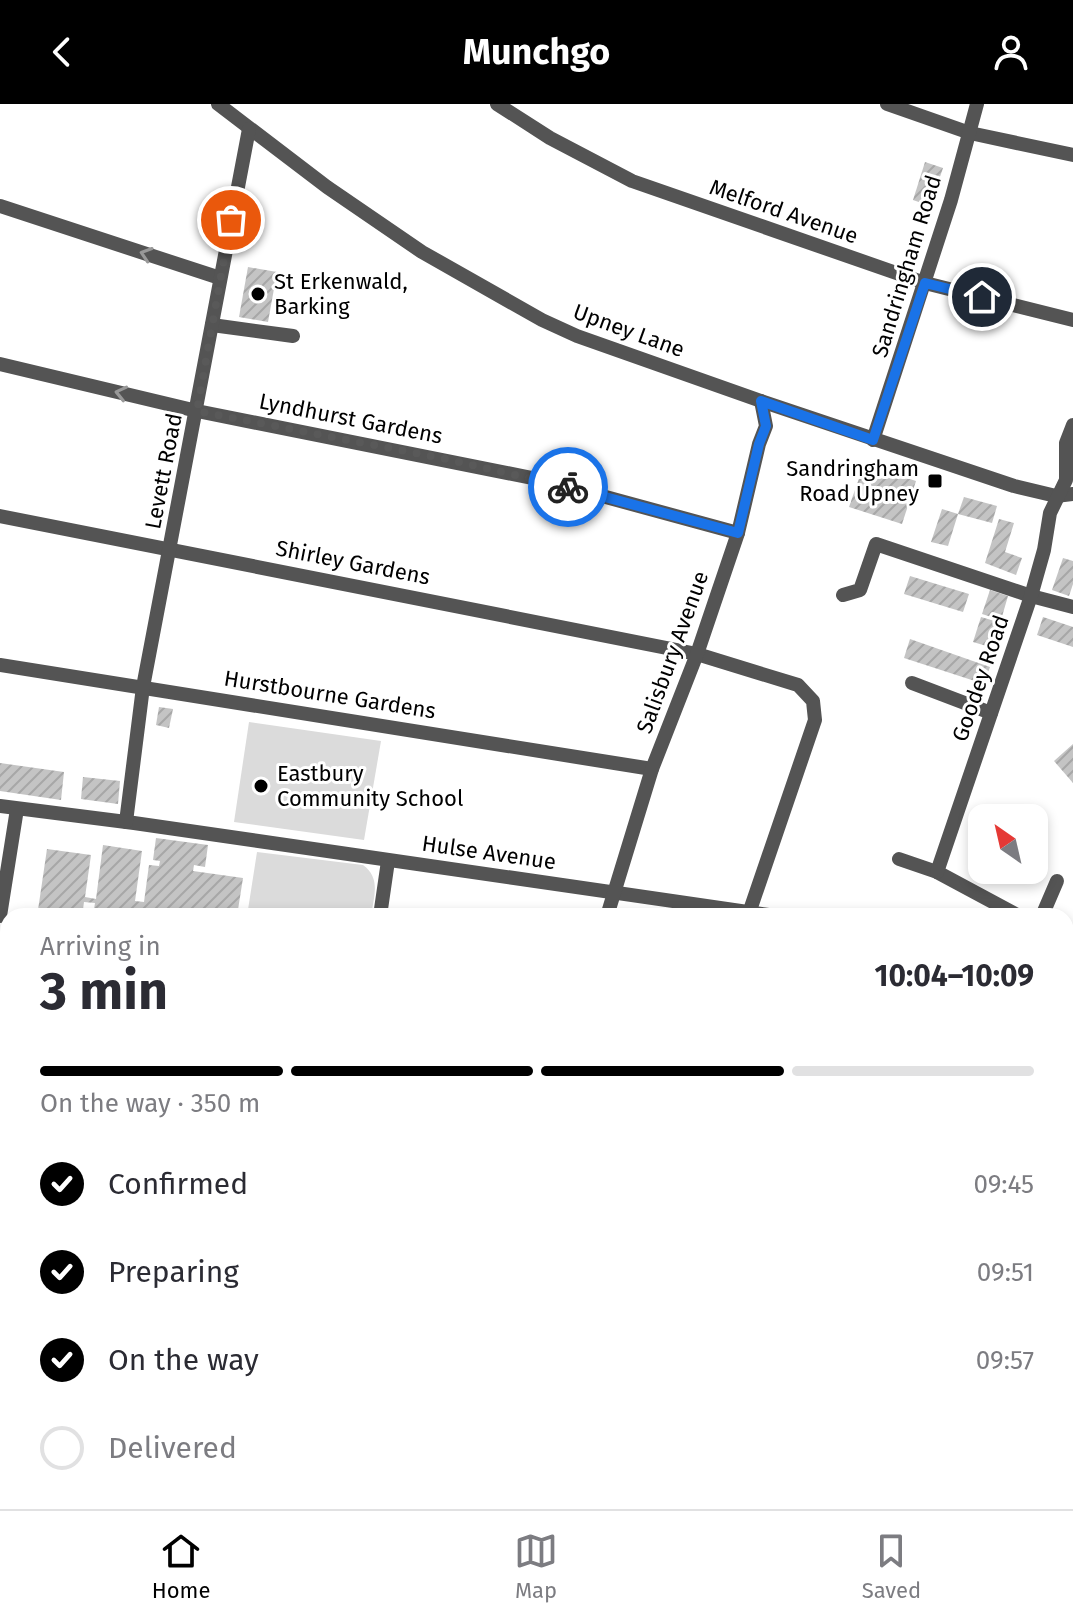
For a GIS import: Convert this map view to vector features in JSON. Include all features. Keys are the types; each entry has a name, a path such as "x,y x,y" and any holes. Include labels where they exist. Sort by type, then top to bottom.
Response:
{"street":[{"name":"Upney Lane","path":"218,104 327,187 422,252 542,320 577,336 873,440 1024,489 1056,496 1073,494"},
{"name":"Melford Avenue","path":"497,104 550,138 632,181 925,283 1073,320"},
{"path":"887,104 970,133 1073,155"},
{"name":"Sandringham Road","path":"873,440 925,283 977,104"},
{"name":"Levett Road","path":"126,822 143,687 249,129"},
{"path":"0,206 220,278"},
{"path":"212,325 293,336"},
{"name":"Lyndhurst Gardens","path":"0,364 197,411 547,481 738,533"},
{"name":"Salisbury Avenue","path":"609,908 652,769 697,654 738,533 766,426 761,401"},
{"name":"Goodey Road","path":"937,872 1031,596 1056,496 1066,480 1069,458 1066,443 1073,425"},
{"name":"Shirley Gardens","path":"0,516 697,654 798,685 813,701 815,720 751,908"},
{"path":"843,595 860,590 876,544 1073,607"},
{"name":"Hurstbourne Gardens","path":"0,665 652,769"},
{"path":"912,683 991,713"},
{"path":"0,806 126,822"},
{"path":"1,908 17,809"},
{"name":"Hulse Avenue","path":"126,822 718,908"},
{"path":"899,859 937,872 1004,908"},
{"path":"381,908 388,861"},
{"path":"1045,908 1057,881"}],"shaded area":[{"path":"249,722 381,741 364,840 234,822"},
{"path":"257,852 363,865 374,882 373,908 248,908"}],"building":[{"path":"925,162 943,168 930,206 913,200"},
{"name":"St Erkenwald, Barking","path":"248,267 277,272 268,322 239,317"},
{"path":"864,464 916,481 902,524 849,507"},
{"path":"964,497 997,506 992,523 958,514"},
{"path":"942,509 958,514 948,546 931,542"},
{"path":"999,519 1014,523 1005,552 1022,558 1016,575 985,563"},
{"path":"1063,558 1073,561 1073,584 1069,596 1052,590"},
{"path":"910,576 969,594 963,612 904,594"},
{"path":"990,590 1008,596 1001,620 982,614"},
{"path":"981,617 998,622 990,647 973,642"},
{"path":"1043,617 1073,627 1073,647 1037,635"},
{"path":"910,639 990,667 984,684 904,658"},
{"path":"159,707 173,709 169,728 156,725"},
{"path":"1073,744 1073,783 1054,761"},
{"path":"0,763 64,772 61,800 0,791"},
{"path":"83,777 120,781 118,804 81,799"},
{"path":"156,838 208,845 205,867 194,865 193,871 243,878 238,908 94,908 95,903 84,902 83,908 38,908 47,849 91,855 85,897 96,899 103,845 142,851 135,901 144,902 149,865 159,866 160,861 153,860"}],"way so far":[{"path":"231,220 197,411 441,458 568,487"}],"place":[{"name":"St Erkenwald, Barking","path":"258,294"},
{"name":"Sandringham Road Upney","path":"935,481"},
{"name":"Eastbury Community School","path":"261,786"}],"route":[{"path":"568,487 738,533 766,426 761,401 873,440 925,283 982,297"}]}
